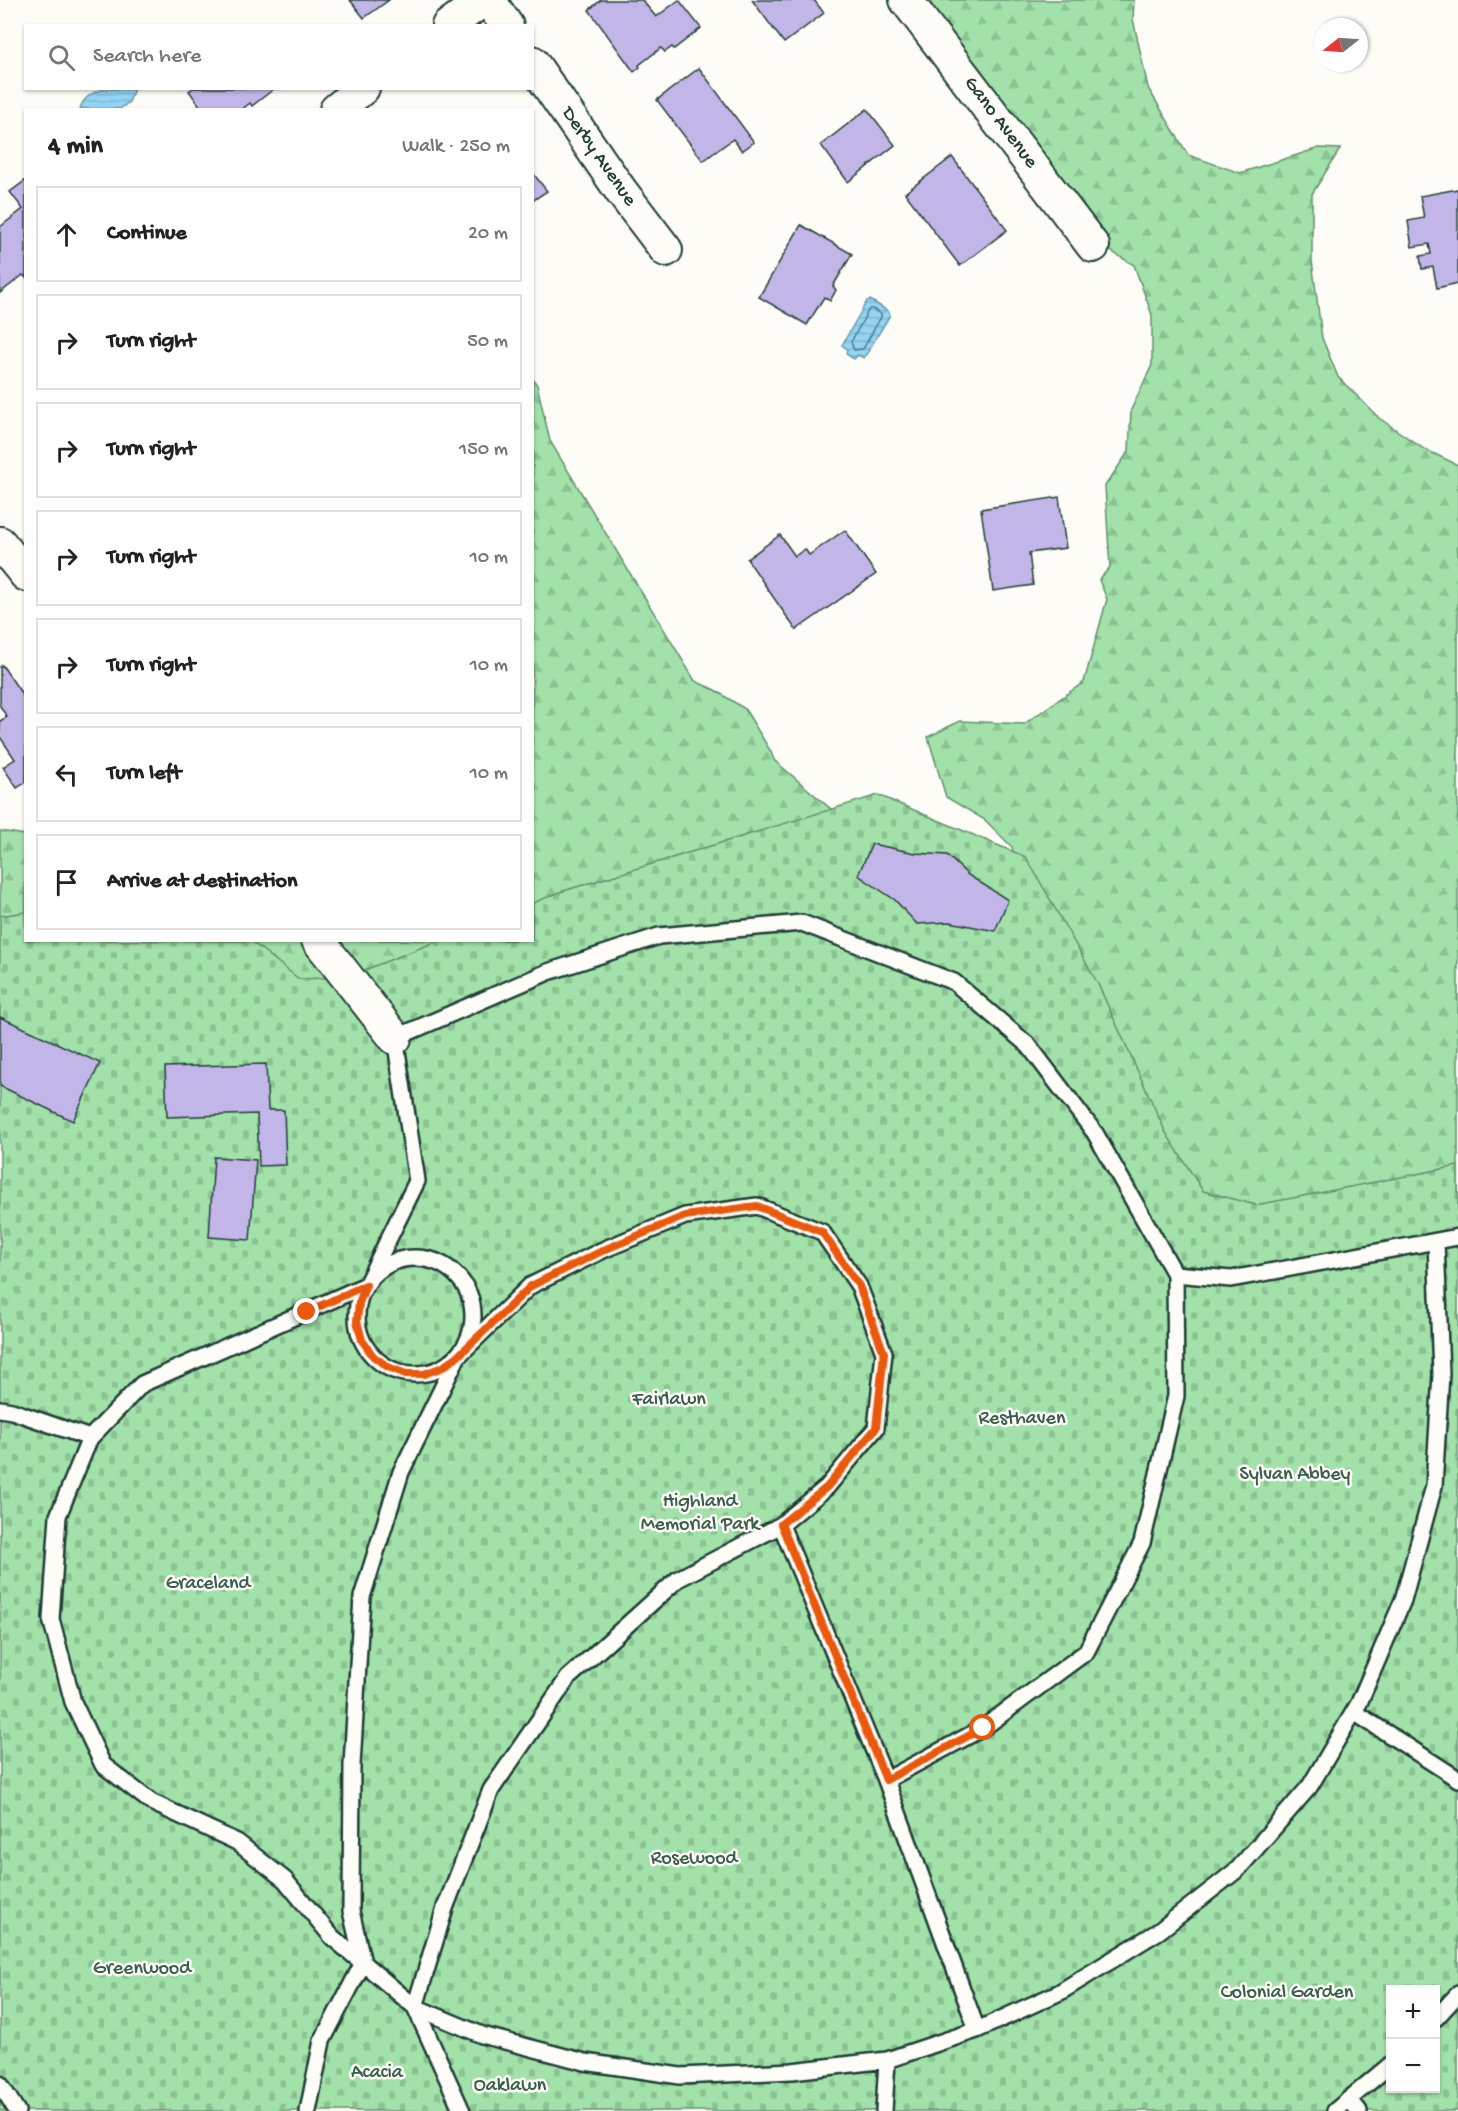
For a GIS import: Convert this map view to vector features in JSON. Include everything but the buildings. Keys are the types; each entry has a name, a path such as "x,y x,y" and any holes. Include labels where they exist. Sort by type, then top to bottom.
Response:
{"street":[{"path":"451,24 483,0"},
{"path":"489,0 506,24"},
{"name":"Gano Avenue","path":"906,0 1093,246"},
{"name":"Derby Avenue","path":"534,65 621,191 666,250"},
{"path":"338,108 361,90"},
{"path":"0,543 24,573"},
{"path":"320,942 395,1038"}],"lane":[{"path":"462,2111 415,2007 445,1908 491,1790 568,1678 678,1579 781,1524 827,1487 876,1428 884,1353 859,1286 822,1232 757,1206 685,1216 606,1249 531,1286 458,1356 443,1367 424,1374 406,1374 380,1362 362,1340 357,1321 359,1303 417,1181 395,1038 548,972 659,936 802,923 954,982 1029,1046 1095,1133 1175,1274 1176,1396 1142,1543 1086,1652 983,1728 886,1780"},
{"path":"1175,1274 1231,1279 1458,1237"},
{"path":"308,2111 322,2041 363,1963 351,1911 352,1765 362,1597 402,1472 458,1356 469,1340 474,1321 472,1302 464,1284 451,1270 434,1261 415,1257 396,1261 379,1270 366,1285 142,1384 90,1438 58,1516 51,1619 73,1702 104,1765 151,1802 237,1842 285,1880 332,1937 363,1963 415,2007 482,2035 585,2062 681,2076 792,2071 887,2060 977,2030 1070,1986 1159,1931 1238,1869 1310,1786 1354,1712 1403,1600 1434,1486 1441,1374 1436,1242"},
{"path":"0,1409 90,1438"},
{"path":"781,1524 886,1780 977,2030"},
{"path":"1354,1712 1458,1779"},
{"path":"1440,2014 1458,1994"},
{"path":"884,2111 887,2060"},
{"path":"1335,2111 1354,2105 1386,2069"},
{"path":"0,2084 17,2111"}],"green space":[{"path":"909,0 1134,0 1133,19 1148,88 1188,155 1240,173 1319,148 1340,149 1312,194 1312,261 1322,338 1338,377 1379,418 1424,449 1458,465 1458,1222 1204,1283 1017,884 1012,847 985,820 946,797 928,737 960,721 1024,724 1084,682 1107,599 1099,580 1110,567 1105,486 1129,451 1131,410 1152,365 1152,315 1134,265 1097,243"},
{"path":"534,380 550,441 695,681 715,690 745,709 774,760 832,810 794,822 802,845 388,1001 62,942 534,942"},
{"name":"Highland Memorial Park","path":"878,795 1026,857 1098,984 1166,1133 1203,1191 1256,1205 1458,1166 1458,2111 0,2111 0,916 24,912 24,942 252,942 299,979 347,977 435,942 534,942 534,903 560,892"},
{"path":"0,831 24,835 24,940 0,944"}],"water":[{"path":"134,90 129,102 121,108 80,108 83,101 95,92"},
{"path":"870,300 888,311 890,315 864,358 858,355 854,359 846,354 847,349 842,345 867,301"}],"route":[{"path":"307,1312 366,1285 359,1303 357,1321 362,1340 373,1356 388,1367 406,1374 424,1374 443,1367 458,1356 531,1286 606,1249 685,1216 757,1206 822,1232 859,1286 884,1353 876,1428 827,1487 781,1524 886,1780 983,1728"}],"park label":[{"name":"Fairlawn","path":"669,1400"},
{"name":"Resthaven","path":"1022,1419"},
{"name":"Sylvan Abbey","path":"1295,1475"},
{"name":"Graceland","path":"208,1584"},
{"name":"Rosewood","path":"694,1859"},
{"name":"Greenwood","path":"142,1969"},
{"name":"Colonial Garden","path":"1287,1993"},
{"name":"Acacia","path":"377,2073"},
{"name":"Oaklawn","path":"510,2086"}]}
